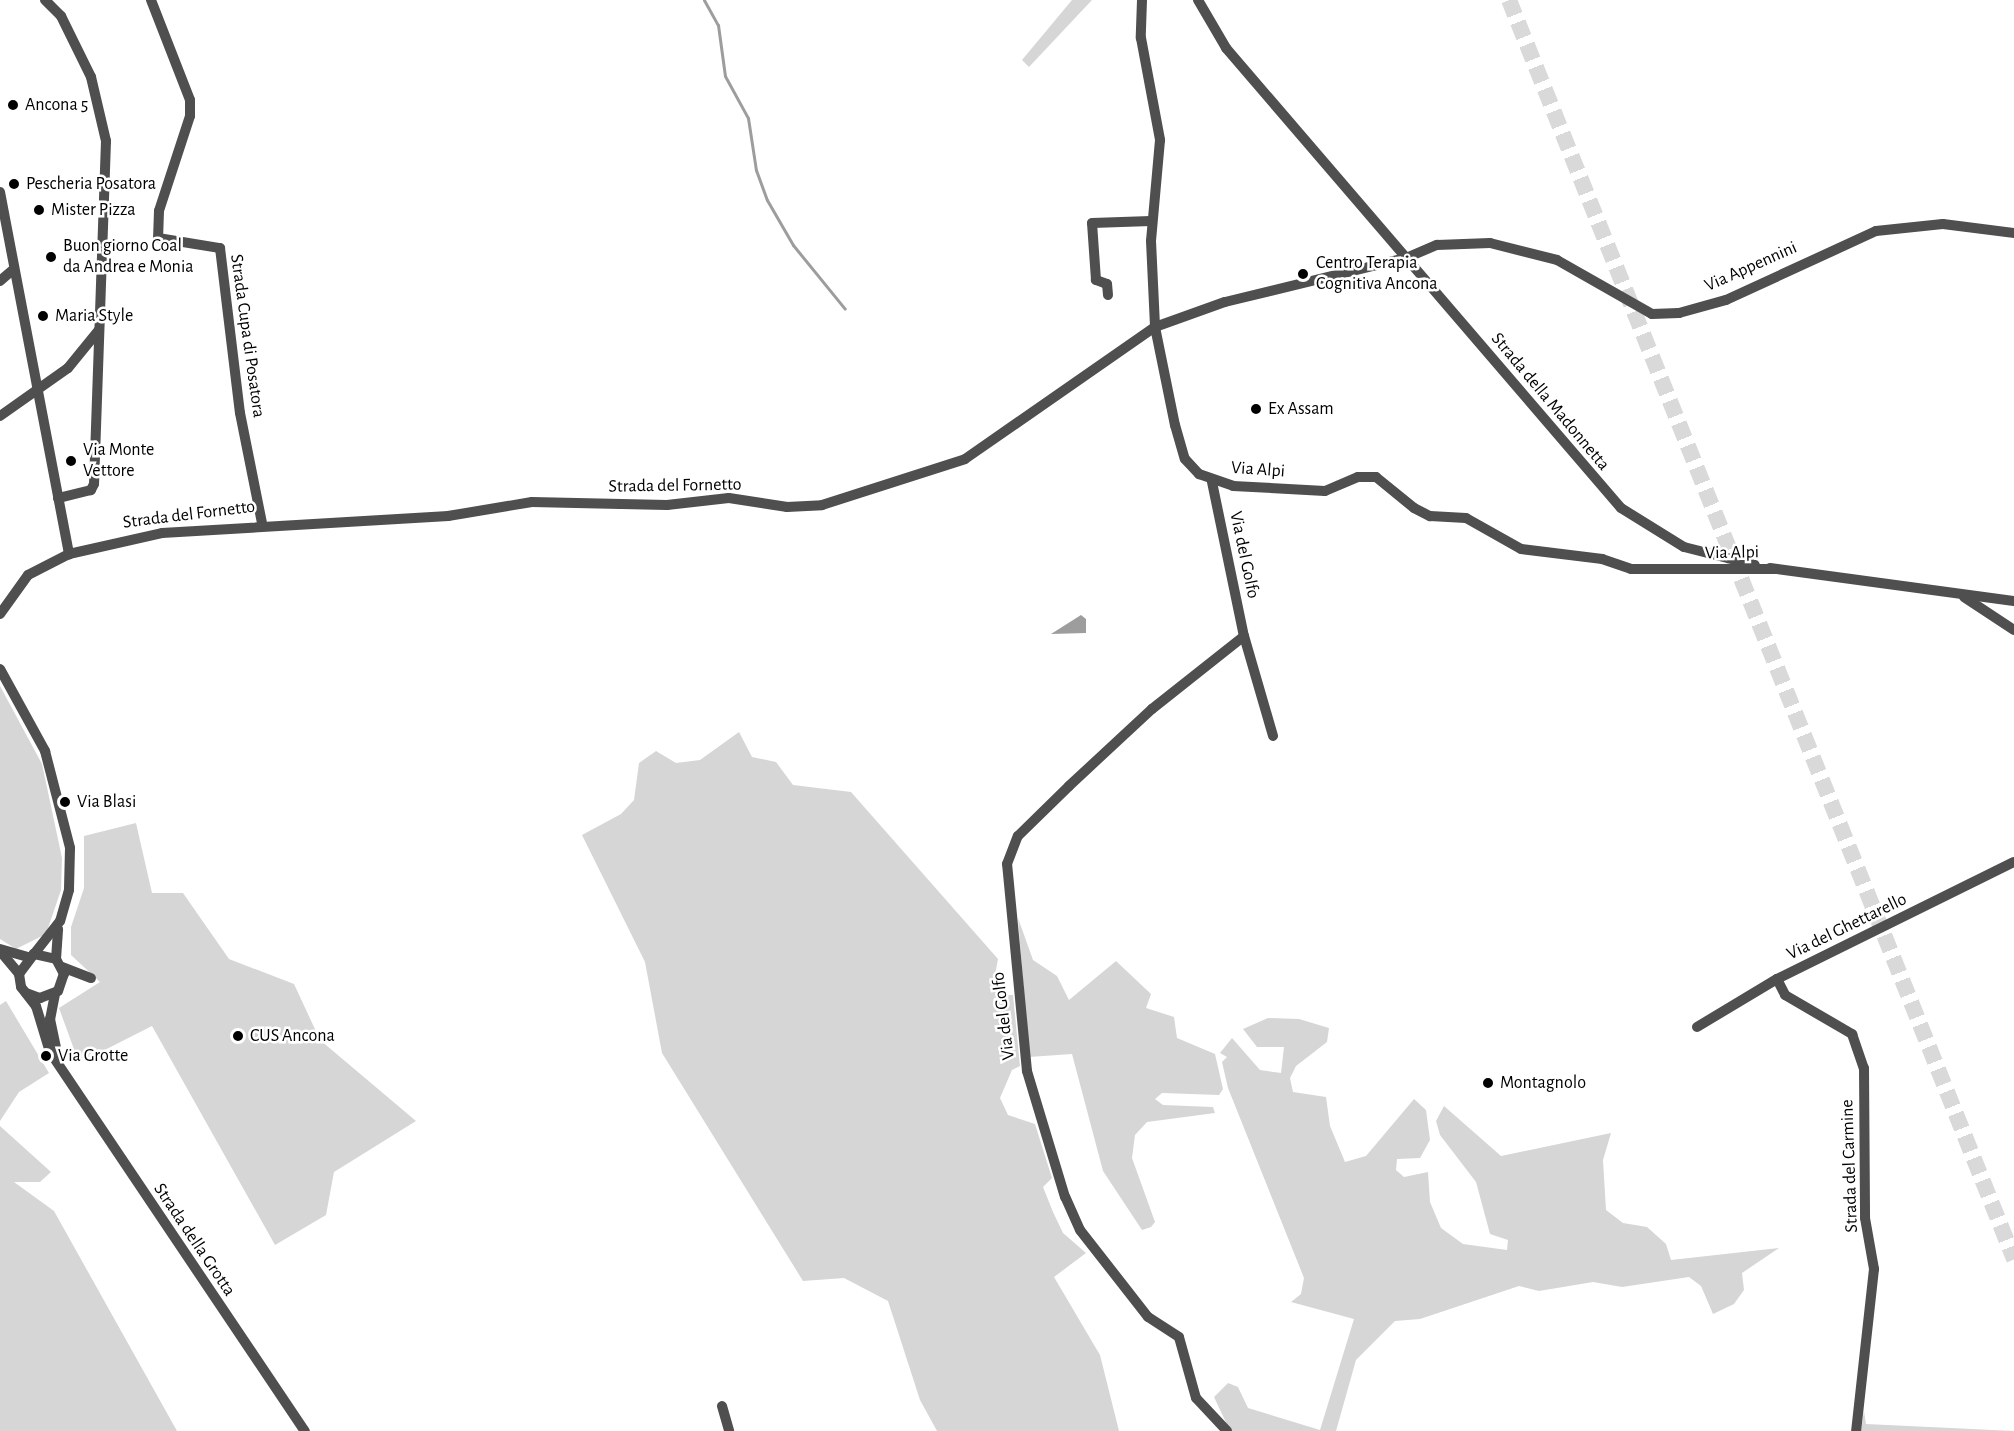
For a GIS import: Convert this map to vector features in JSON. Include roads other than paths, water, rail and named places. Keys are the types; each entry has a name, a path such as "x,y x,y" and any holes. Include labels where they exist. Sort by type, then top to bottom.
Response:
{"street":[{"path":"45,0 61,16 91,77 106,141 94,484 91,490 58,498"},
{"name":"Strada Cupa di Posatora","path":"151,0 182,73 190,108 159,210 158,238 220,248 240,413 262,523"},
{"name":"Via Alpi","path":"1142,0 1141,38 1160,140 1151,222 1155,327 1185,459 1212,482 1325,491 1358,477 1376,477 1414,508 1430,516 1474,521 1521,549 1602,559 1631,569 1775,569"},
{"name":"Strada della Madonnetta","path":"1198,0 1226,48 1621,508 1684,547 1775,569 1964,597 2014,601"},
{"path":"0,192 69,554"},
{"path":"1108,295 1107,284 1096,280 1092,223 1151,222"},
{"name":"Via Appennini","path":"1406,258 1437,245 1490,243 1557,260 1652,314 1679,313 1726,300 1876,231 1943,224 2014,233"},
{"name":"Strada del Fornetto","path":"0,614 22,581 69,554 123,538 262,523 448,516 532,502 667,505 729,498 787,507 822,505 965,459 1155,327 1225,302 1406,258"},
{"path":"0,281 14,269"},
{"path":"0,416 68,368 99,329"},
{"name":"Via del Golfo","path":"1212,482 1244,636 1273,736"},
{"path":"1964,597 2014,630"},
{"name":"Via del Golfo","path":"1227,1431 1196,1398 1179,1337 1148,1317 1080,1230 1065,1197 1027,1071 1008,864 1018,836 1069,786 1152,709 1244,636"},
{"path":"0,669 45,751 64,822 71,871 60,921 59,963"},
{"name":"Via del Ghettarello","path":"1697,1027 1777,980 2014,862"},
{"path":"19,974 60,921"},
{"name":"Strada della Grotta","path":"0,950 59,963 91,978 40,998 26,993"},
{"name":"Strada della Grotta","path":"0,950 19,974 60,1065 305,1431"},
{"name":"Strada della Grotta","path":"59,963 58,990 50,1019 60,1065"},
{"name":"Strada del Carmine","path":"1777,980 1785,995 1852,1034 1864,1068 1865,1218 1874,1269 1856,1431"},
{"path":"722,1406 729,1431"}],"waterway":[{"path":"704,0 718,25 725,76 748,118 756,170 767,200 793,245 845,309"}],"tunnel":[{"path":"1509,0 2014,1259"}],"place":[{"name":"Ancona 5","path":"13,105"},
{"name":"Pescheria Posatora","path":"14,184"},
{"name":"Mister Pizza","path":"39,210"},
{"name":"Buon giorno Coal da Andrea e Monia","path":"51,257"},
{"name":"Centro Terapia Cognitiva Ancona","path":"1303,274"},
{"name":"Maria Style","path":"43,316"},
{"name":"Ex Assam","path":"1256,409"},
{"name":"Via Monte Vettore","path":"71,461"},
{"name":"Via Blasi","path":"65,802"},
{"name":"CUS Ancona","path":"238,1036"},
{"name":"Via Grotte","path":"46,1056"},
{"name":"Montagnolo","path":"1488,1083"}]}
